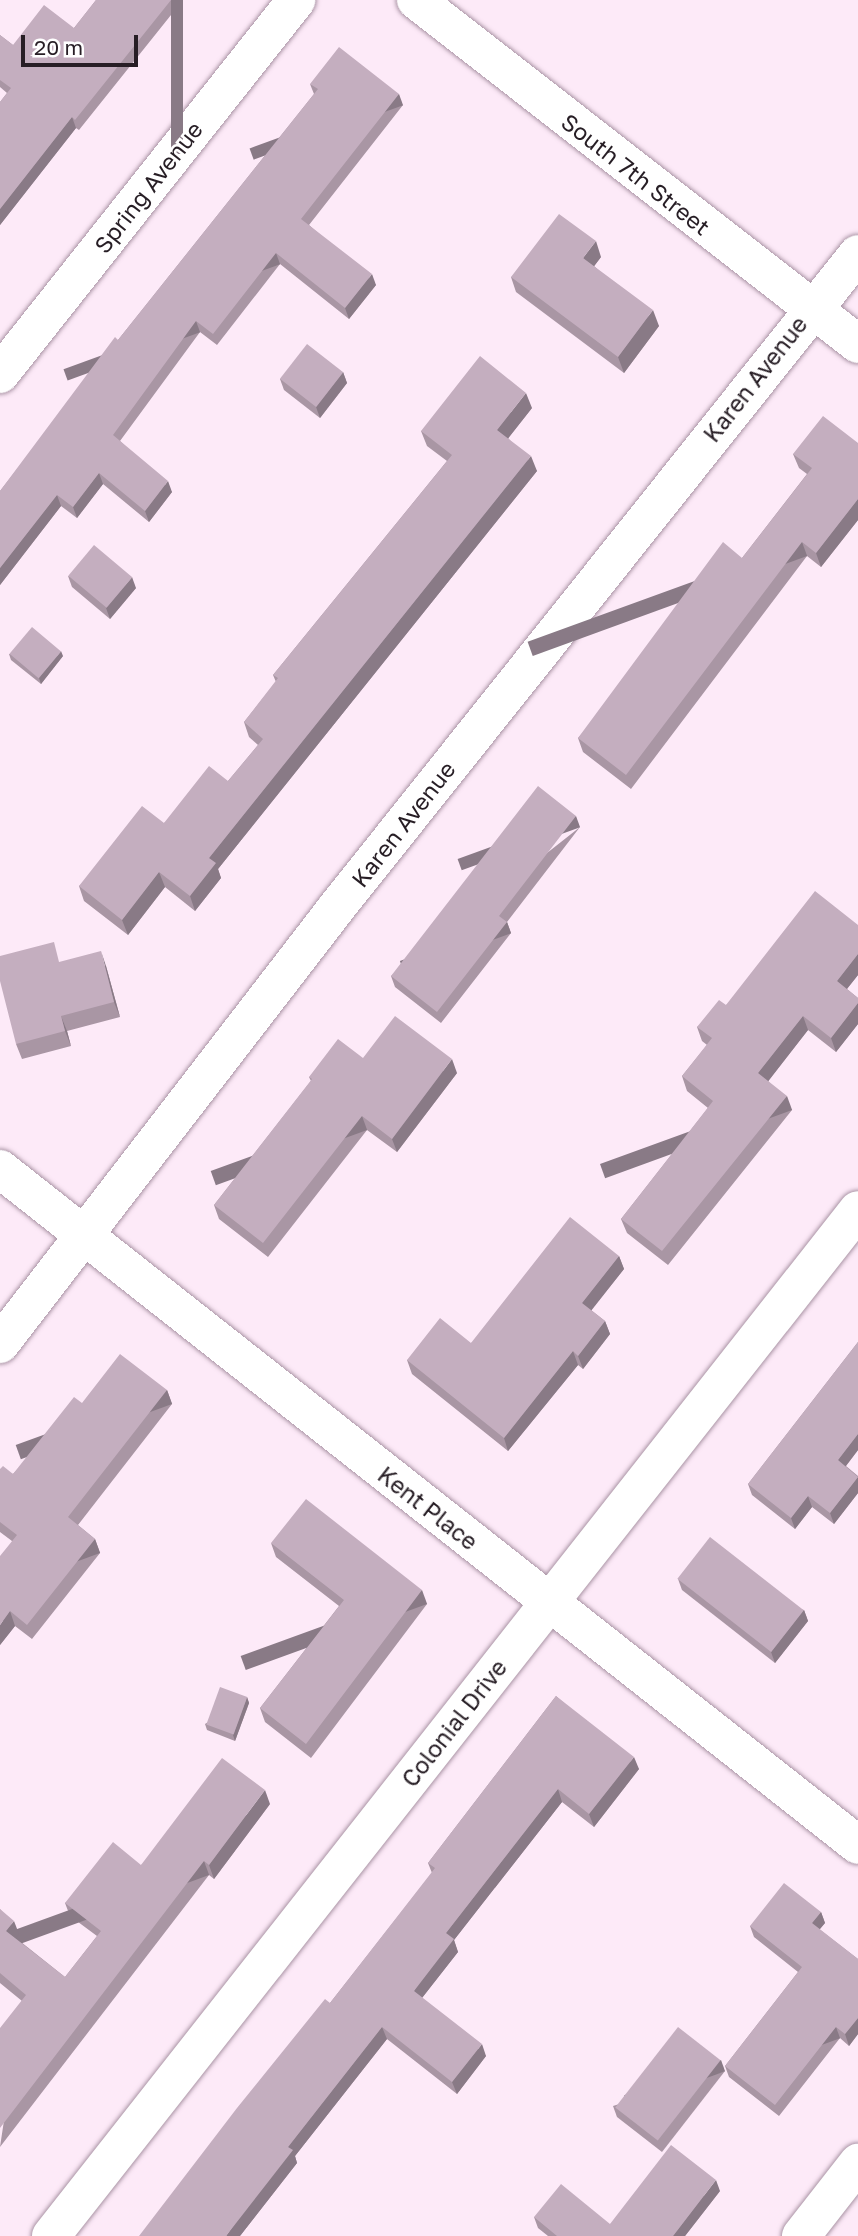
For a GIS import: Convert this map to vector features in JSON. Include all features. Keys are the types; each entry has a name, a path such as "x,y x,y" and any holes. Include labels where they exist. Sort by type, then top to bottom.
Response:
{"street":[{"name":"Spring Avenue","path":"0,374 296,0"},
{"name":"South 7th Street","path":"416,0 858,344"},
{"name":"Karen Avenue","path":"0,1344 329,918 811,307 858,254"},
{"name":"Kent Place","path":"0,1169 858,1845"},
{"name":"Colonial Drive","path":"51,2236 858,1210"},
{"path":"801,2236 858,2163"}],"building":[{"path":"96,0 171,0 75,120 72,117 0,209 0,102 11,88 0,80 0,35 13,45 44,5 74,28"},
{"path":"339,47 399,94 301,219 372,274 345,308 276,253 213,334 196,321 113,435 168,481 145,511 99,473 73,507 57,495 0,568 0,491 115,337 118,340 318,89 310,84"},
{"path":"559,214 596,241 583,258 653,310 618,357 511,277"},
{"path":"307,344 343,372 316,407 280,379"},
{"path":"480,356 526,393 497,430 531,456 209,858 216,863 190,896 159,872 122,920 79,886 142,806 164,823 209,766 228,781 263,739 244,722 278,678 273,675 452,455 421,431"},
{"path":"823,416 858,443 858,499 816,553 802,542 626,775 578,738 723,542 742,558 812,468 793,454"},
{"path":"94,545 132,577 107,608 68,576"},
{"path":"32,627 61,651 39,678 10,654"},
{"path":"538,786 576,816 499,916 507,922 437,1012 391,976"},
{"path":"815,891 858,925 858,954 837,981 858,998 858,1003 831,1038 803,1016 758,1073 787,1096 662,1251 621,1219 713,1101 682,1076 712,1038 697,1027 719,1000 726,1005"},
{"path":"54,942 59,962 101,951 114,1002 61,1016 65,1031 16,1044 0,981 0,956"},
{"path":"395,1016 452,1059 392,1139 362,1116 263,1243 214,1205 312,1079 309,1077 338,1039 363,1058"},
{"path":"570,1217 619,1256 582,1303 605,1321 578,1356 573,1351 504,1438 407,1360 440,1318 471,1343"},
{"path":"858,1342 858,1434 838,1460 858,1477 830,1513 808,1496 791,1518 748,1484"},
{"path":"120,1354 167,1390 68,1517 95,1539 27,1625 10,1611 0,1625 0,1556 17,1535 0,1522 0,1469 3,1466 13,1474 74,1397 82,1403"},
{"path":"306,1499 422,1590 306,1744 260,1708 344,1600 271,1543"},
{"path":"710,1537 804,1610 771,1652 677,1579"},
{"path":"220,1687 247,1697 234,1735 206,1725"},
{"path":"556,1696 634,1757 589,1814 558,1789 446,1933 454,1939 414,1991 482,2044 452,2082 382,2027 288,2147 293,2150 226,2236 139,2236 237,2108 325,1999 330,2003 435,1868 428,1863"},
{"path":"222,1758 265,1790 209,1865 204,1861 0,2128 0,2028 26,1995 0,1973 0,1909 14,1921 6,1931 65,1977 101,1931 65,1903 113,1842 141,1865"},
{"path":"784,1883 821,1912 812,1923 858,1959 858,2018 845,2034 836,2027 775,2105 725,2066 802,1967 750,1926"},
{"path":"678,2027 721,2060 658,2141 615,2107"},
{"path":"671,2145 716,2180 673,2236 557,2236 534,2217 561,2184 610,2224"}]}
